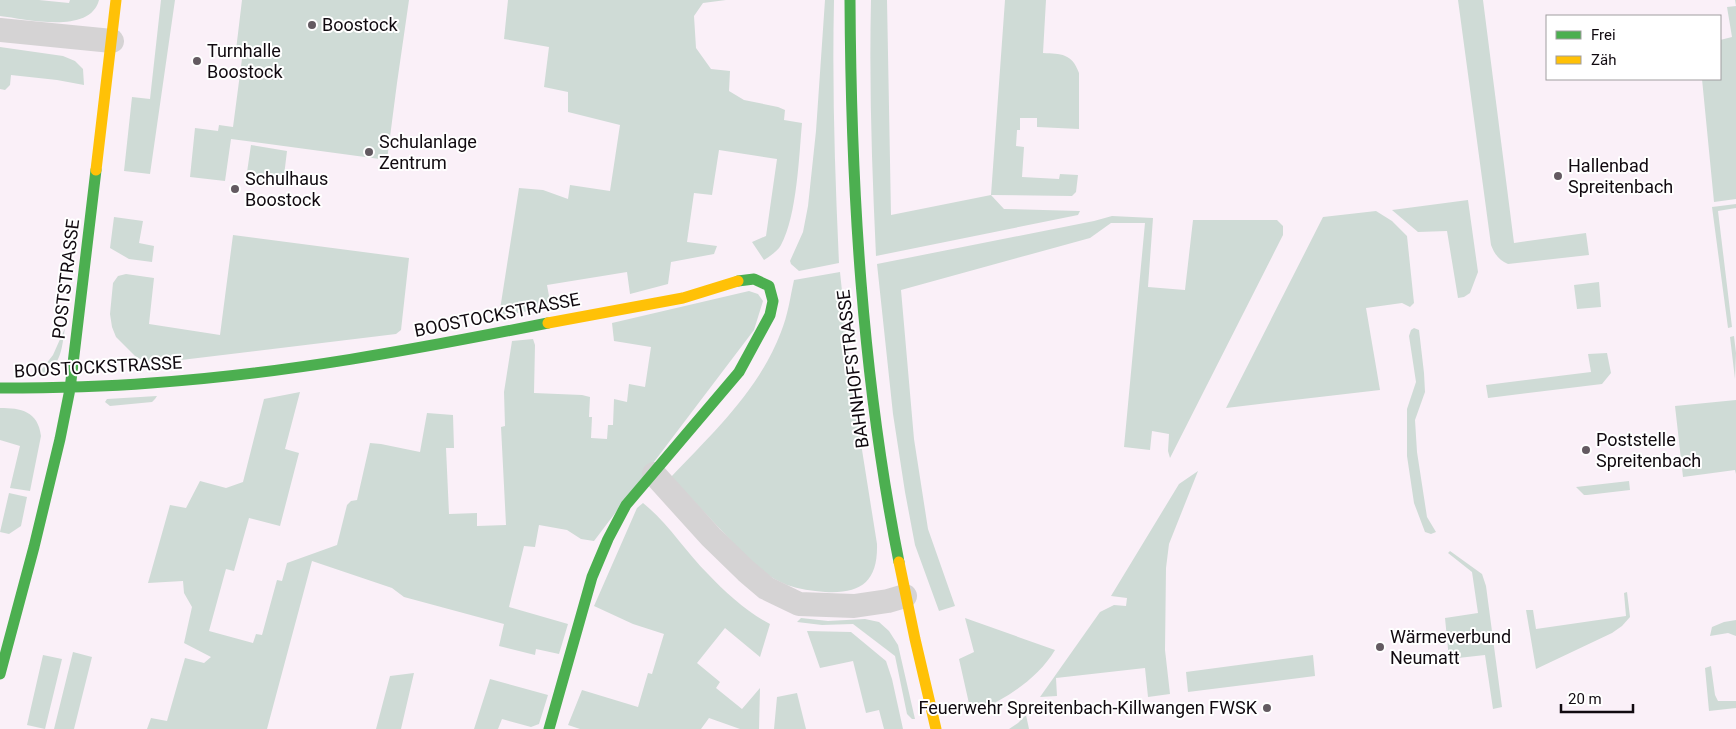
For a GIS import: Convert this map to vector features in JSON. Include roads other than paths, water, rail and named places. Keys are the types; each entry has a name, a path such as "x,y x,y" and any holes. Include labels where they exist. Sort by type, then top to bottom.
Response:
{"street":[{"name":"POSTSTRASSE","path":"0,674 37,538 70,389 116,0"},
{"name":"BAHNHOFSTRASSE","path":"850,0 849,62 853,177 862,303 879,450 905,596 936,729"},
{"path":"0,30 112,41"},
{"name":"BOOSTOCKSTRASSE","path":"0,388 70,389 175,382 221,376 437,345 696,295 749,279 760,280 769,286 773,301 770,315 739,372 626,506 608,539 592,577 549,729"},
{"path":"654,474 711,537 766,588 799,604 854,606 888,602 905,596"}],"place":[{"name":"Boostock","path":"312,25"},
{"name":"Turnhalle Boostock","path":"197,61"},
{"name":"Schulanlage Zentrum","path":"369,152"},
{"name":"Hallenbad Spreitenbach","path":"1558,176"},
{"name":"Schulhaus Boostock","path":"235,189"},
{"name":"Poststelle Spreitenbach","path":"1586,450"},
{"name":"Wärmeverbund Neumatt","path":"1380,647"},
{"name":"Feuerwehr Spreitenbach-Killwangen FWSK","path":"1267,708"}]}
